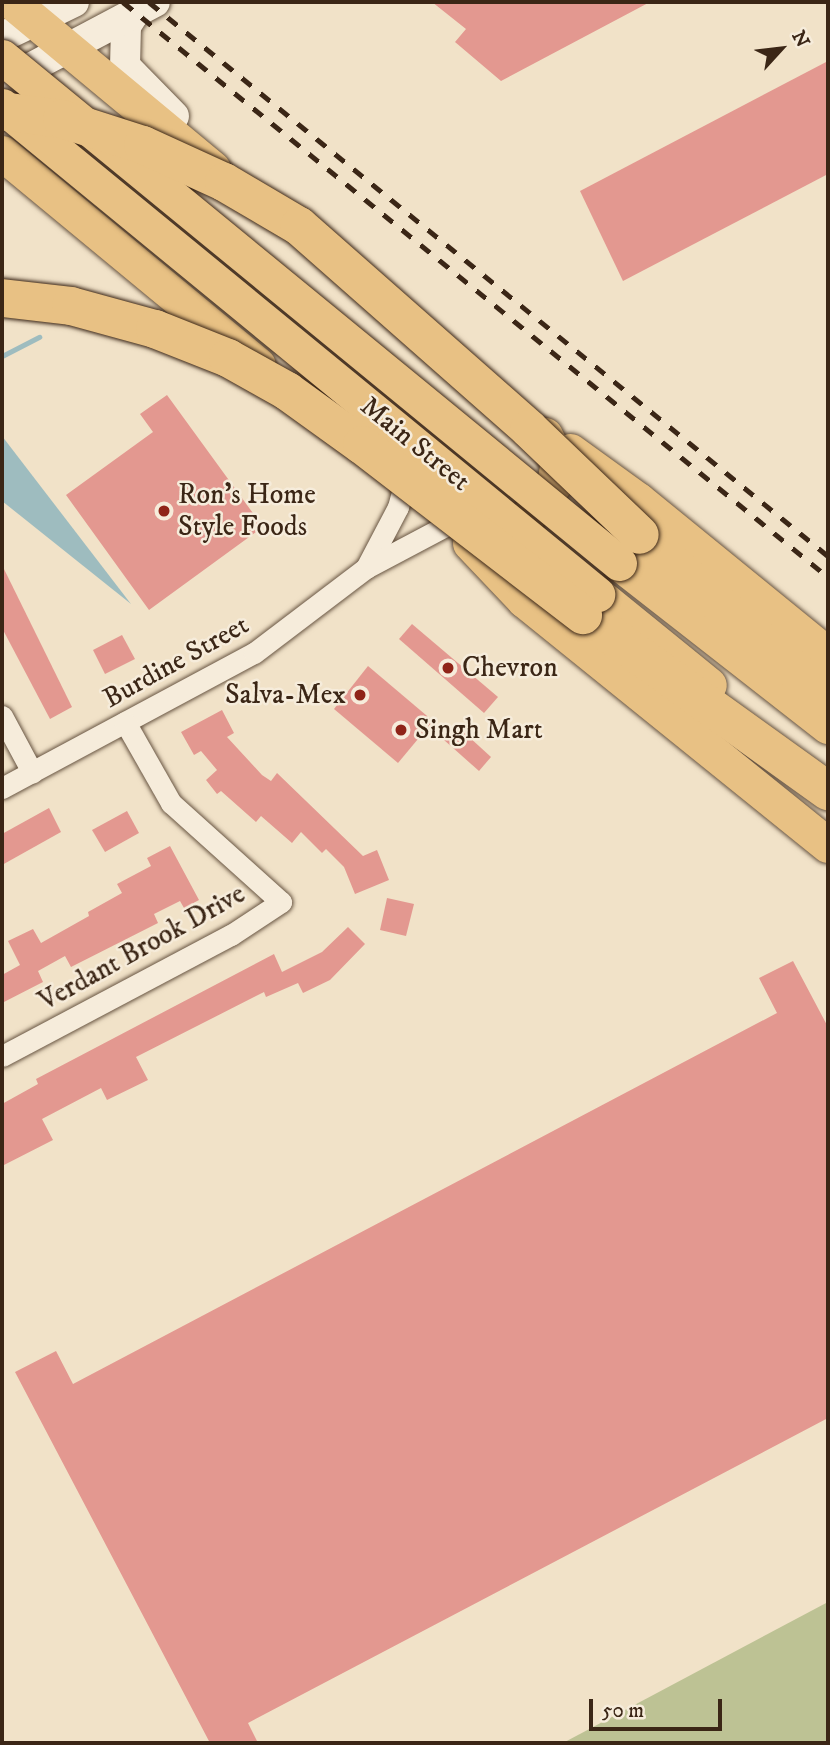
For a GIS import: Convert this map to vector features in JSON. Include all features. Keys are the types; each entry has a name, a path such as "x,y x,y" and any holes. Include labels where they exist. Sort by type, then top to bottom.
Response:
{"highway":[{"path":"23,11 64,48 247,196 540,430 638,500 828,654"},
{"name":"Main Street","path":"2,57 630,549 828,726"},
{"path":"2,108 62,119 143,145 224,182 299,226 529,429 630,549 828,699"},
{"name":"Main Street","path":"2,108 590,605 828,782"},
{"path":"93,228 93,173 103,157 141,135 174,137"},
{"path":"2,153 404,485 453,527 524,600 828,845"},
{"path":"2,298 71,306 155,329 228,358 287,391 590,605 828,791"},
{"path":"453,527 479,542 498,542 513,534 554,484 558,462 540,430"}],"main road":[{"path":"2,37 23,11 74,2"},
{"path":"2,83 145,7"},
{"path":"145,7 125,26 125,66 148,93 209,145 247,196"}],"street":[{"name":"Burdine Street","path":"366,568 398,507 404,485"},
{"name":"Burdine Street","path":"2,788 254,653 366,568 453,527"},
{"path":"2,716 32,772"},
{"name":"Verdant Brook Drive","path":"2,1056 231,935 281,902 171,803 125,722"}],"green space":[{"path":"828,1602 828,1743 563,1743"}],"water":[{"path":"2,436 131,604 2,501"}],"building":[{"path":"432,2 650,2 501,81 455,42 466,29"},
{"path":"828,61 828,174 623,281 580,191"},
{"name":"Ron's Home Style Foods","path":"167,395 263,527 149,610 66,495 153,432 140,414"},
{"path":"2,565 72,707 50,719 2,628"},
{"name":"Chevron","path":"412,624 498,697 484,713 399,639"},
{"path":"122,635 135,659 105,674 93,650"},
{"path":"368,666 433,721 398,763 334,709"},
{"path":"222,710 234,733 227,737 262,775 271,781 277,773 363,856 377,850 389,880 355,894 344,867 326,849 322,853 301,832 292,843 261,816 256,822 221,791 217,794 206,780 217,770 201,751 194,755 181,732"},
{"path":"457,726 491,757 479,771 444,740"},
{"path":"49,808 61,832 2,865 2,834"},
{"path":"127,811 139,833 105,852 92,830"},
{"path":"170,846 199,900 184,908 180,901 154,914 158,923 71,967 65,956 38,971 43,982 2,1003 2,975 20,965 8,941 33,929 41,943 89,916 88,912 122,893 117,884 151,866 147,858"},
{"path":"387,898 414,904 406,936 380,930"},
{"path":"348,927 365,944 330,980 303,993 298,983 266,997 264,992 136,1057 148,1080 107,1100 101,1088 42,1119 53,1140 2,1166 2,1104 38,1084 36,1079 274,954 282,972 322,952"},
{"path":"793,961 828,1027 828,1418 248,1723 258,1743 210,1743 15,1372 56,1351 73,1384 777,1013 759,978"}],"waterway":[{"path":"2,356 39,337"}],"railway":[{"path":"123,2 828,577"},
{"path":"149,2 828,556"}],"place":[{"name":"Ron's Home Style Foods","path":"164,511"},
{"name":"Chevron","path":"448,668"},
{"name":"Salva-Mex","path":"360,695"},
{"name":"Singh Mart","path":"401,730"}]}
